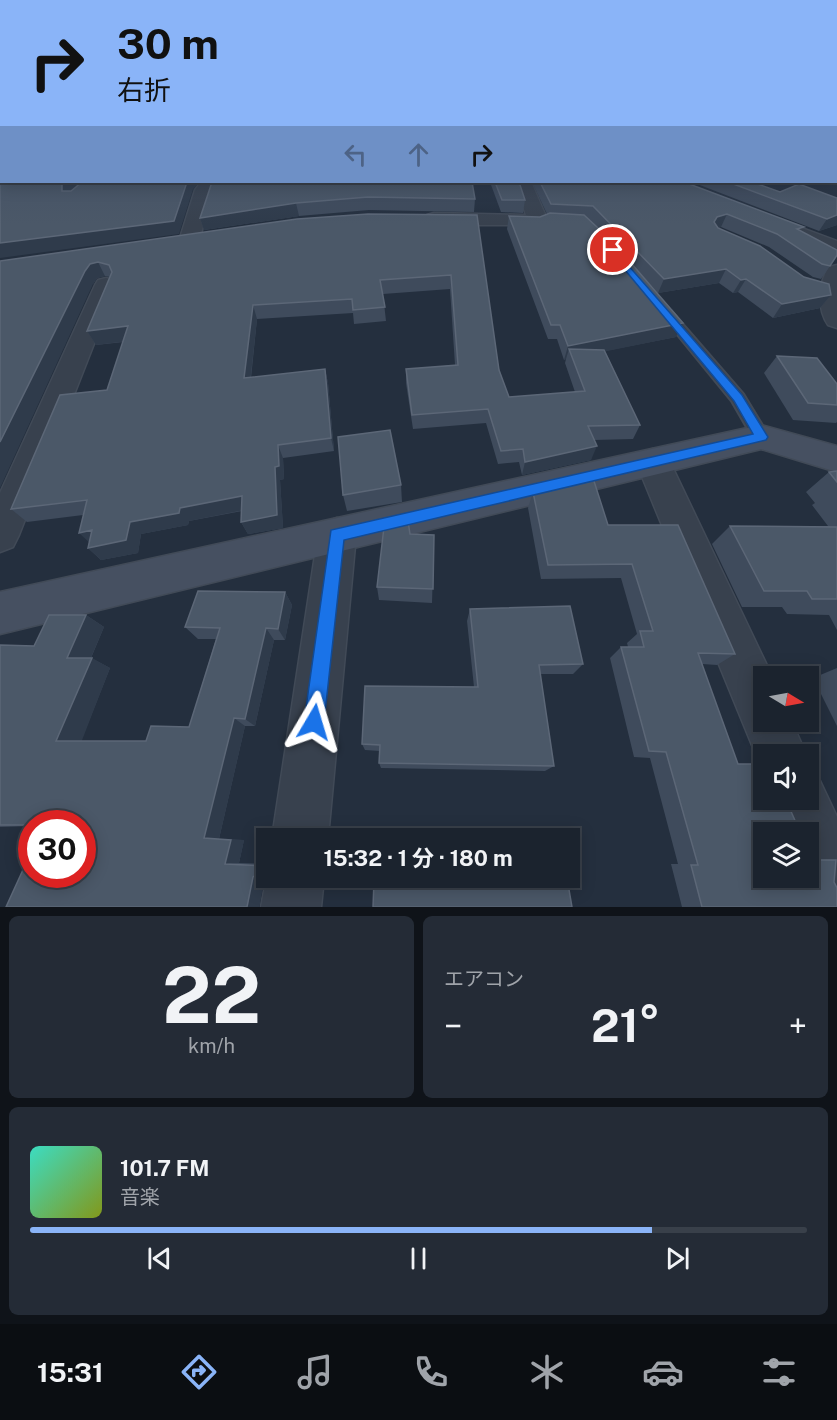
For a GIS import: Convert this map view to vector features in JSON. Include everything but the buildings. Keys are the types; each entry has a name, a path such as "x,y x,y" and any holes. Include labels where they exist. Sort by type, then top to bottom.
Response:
{"street":[{"path":"208,183 179,243 211,238"},
{"path":"414,218 543,221 524,183"},
{"path":"764,220 837,248"},
{"path":"828,284 837,320"},
{"path":"0,535 106,285"},
{"path":"0,613 761,437 837,459"},
{"path":"653,462 753,689"},
{"path":"301,828 337,535"},
{"path":"805,810 837,882"},
{"path":"291,907 294,888"}],"lane":[{"path":"657,302 738,398 761,437"}],"route":[{"path":"314,722 337,535 761,437 738,398 613,250"}]}
